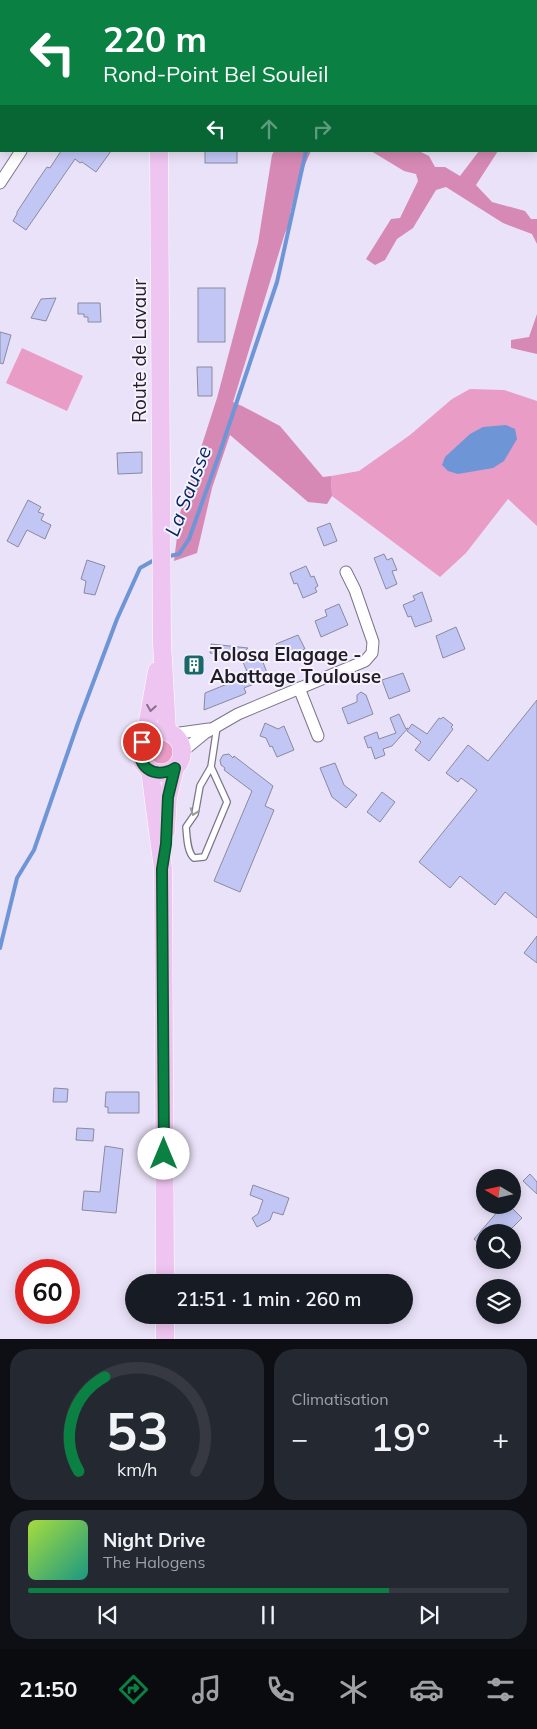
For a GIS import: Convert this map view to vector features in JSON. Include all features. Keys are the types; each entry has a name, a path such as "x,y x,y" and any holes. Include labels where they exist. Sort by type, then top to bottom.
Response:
{"main road":[{"name":"Route de Lavaur","path":"159,152 162,643"},
{"path":"162,643 170,733"},
{"path":"145,738 162,643"},
{"path":"155,731 170,733 178,739 183,751 179,764 175,768 163,773 150,770 142,762 140,752 142,742 155,731"},
{"path":"162,869 166,844 168,797 175,768"},
{"path":"150,770 162,869 165,1274"},
{"path":"165,1324 165,1339"}],"street":[{"path":"0,183 19,152"},
{"path":"183,751 205,733 238,714 365,661 372,653 373,642 355,590 346,572"},
{"path":"299,688 318,736"},
{"path":"170,733 206,730 217,726"}],"lane":[{"path":"211,766 227,802 204,857 194,858 190,855 188,849 186,828 195,814 200,786 211,766 217,726"}],"shaded area":[{"path":"274,152 311,152 297,187 288,227 233,402 280,426 323,477 331,476 332,496 327,504 308,502 230,435 212,488 197,553 174,561 180,513 217,398 258,243"},
{"path":"373,152 421,152 429,156 435,167 445,167 460,176 478,152 497,152 476,185 492,202 525,211 531,219 537,219 537,244 532,234 503,223 446,187 436,190 413,228 397,239 385,260 375,265 366,259 391,219 400,218 418,181 416,174 404,171"},
{"path":"537,314 537,354 511,348 511,340 529,337"},
{"path":"22,348 83,376 67,411 6,383"},
{"path":"470,389 504,390 537,401 537,526 508,499 466,553 440,577 332,496 331,476 359,471 410,435 452,399"},
{"path":"160,740 169,744 173,753 169,762 160,766 151,762 147,753 151,744"}],"water":[{"path":"506,425 515,429 517,439 504,461 493,468 458,474 448,471 442,465 445,457 470,434 483,427"}],"building":[{"path":"60,152 110,152 96,172 75,159 26,230 13,221 47,167 50,168"},
{"path":"205,152 237,152 237,163 205,163"},
{"path":"198,288 225,288 225,342 198,342"},
{"path":"56,298 46,321 31,318 41,299"},
{"path":"78,303 100,303 101,322 88,322 88,317 84,317 84,314 78,314"},
{"path":"0,332 11,335 3,364 0,363"},
{"path":"197,367 212,367 212,396 198,396"},
{"path":"142,452 142,473 118,474 117,453"},
{"path":"28,500 41,507 38,512 44,514 41,520 51,525 45,539 27,530 18,547 7,541"},
{"path":"330,523 337,541 324,546 317,528"},
{"path":"384,554 387,560 392,558 397,570 392,571 397,584 386,589 374,558"},
{"path":"87,560 105,566 95,595 84,593 86,581 81,579"},
{"path":"306,566 311,577 314,576 318,586 315,588 317,592 303,598 297,583 294,584 290,573"},
{"path":"422,592 432,621 415,627 411,616 408,617 403,605 415,600 413,596"},
{"path":"339,604 348,625 321,637 315,621 327,616 325,610"},
{"path":"456,627 465,649 443,658 436,636"},
{"path":"298,635 305,649 282,658 276,644"},
{"path":"211,644 248,648 238,657 210,653"},
{"name":"Tolosa Elagage - Abattage Toulouse","path":"187,656 201,657 201,673 187,673"},
{"path":"261,657 269,678 244,688 246,693 242,695 204,710 205,693 252,674 248,674 243,662"},
{"path":"403,673 410,691 389,699 382,680"},
{"path":"361,692 366,695 373,714 348,724 342,708 357,702 357,695"},
{"path":"537,700 537,918 505,892 495,905 460,876 450,888 419,862 477,790 461,778 458,782 446,773 468,745 488,761"},
{"path":"399,714 406,729 408,728 392,746 383,749 385,755 375,759 371,747 368,748 364,737 377,732 379,739 396,733 390,718"},
{"path":"443,717 453,725 451,727 453,729 429,761 415,750 421,742 407,731 412,724 427,734 439,718"},
{"path":"265,723 278,729 284,726 294,750 277,757 266,738 260,736"},
{"path":"229,754 273,786 265,806 274,810 240,892 214,881 252,791 224,770 225,768 221,765 220,760 223,755"},
{"path":"335,763 344,785 357,795 346,808 332,797 320,768"},
{"path":"382,792 395,802 380,822 367,812"},
{"path":"537,936 537,963 524,953"},
{"path":"54,1088 68,1089 67,1102 53,1102"},
{"path":"106,1092 139,1092 139,1113 108,1113 108,1107 105,1107"},
{"path":"77,1128 94,1129 93,1141 76,1140"},
{"path":"105,1146 123,1149 116,1213 82,1210 84,1191 100,1192"},
{"path":"530,1174 537,1182 537,1194 523,1181"},
{"path":"253,1185 289,1198 283,1215 273,1212 270,1220 257,1227 252,1218 258,1214 263,1200 250,1195"},
{"path":"496,1214 518,1214 522,1218 516,1224 487,1224"}],"waterway":[{"name":"La Sausse","path":"165,557 179,554 189,539 218,458 277,282 306,152"},
{"name":"La Sausse","path":"0,948 17,878 34,850 78,723 117,619 140,568 156,559"}],"place":[{"name":"Tolosa Elagage - Abattage Toulouse","path":"194,665"}],"route":[{"path":"142,742 140,758 146,767 156,773 169,772 175,768 168,797 166,844 162,869 164,1154"}]}
